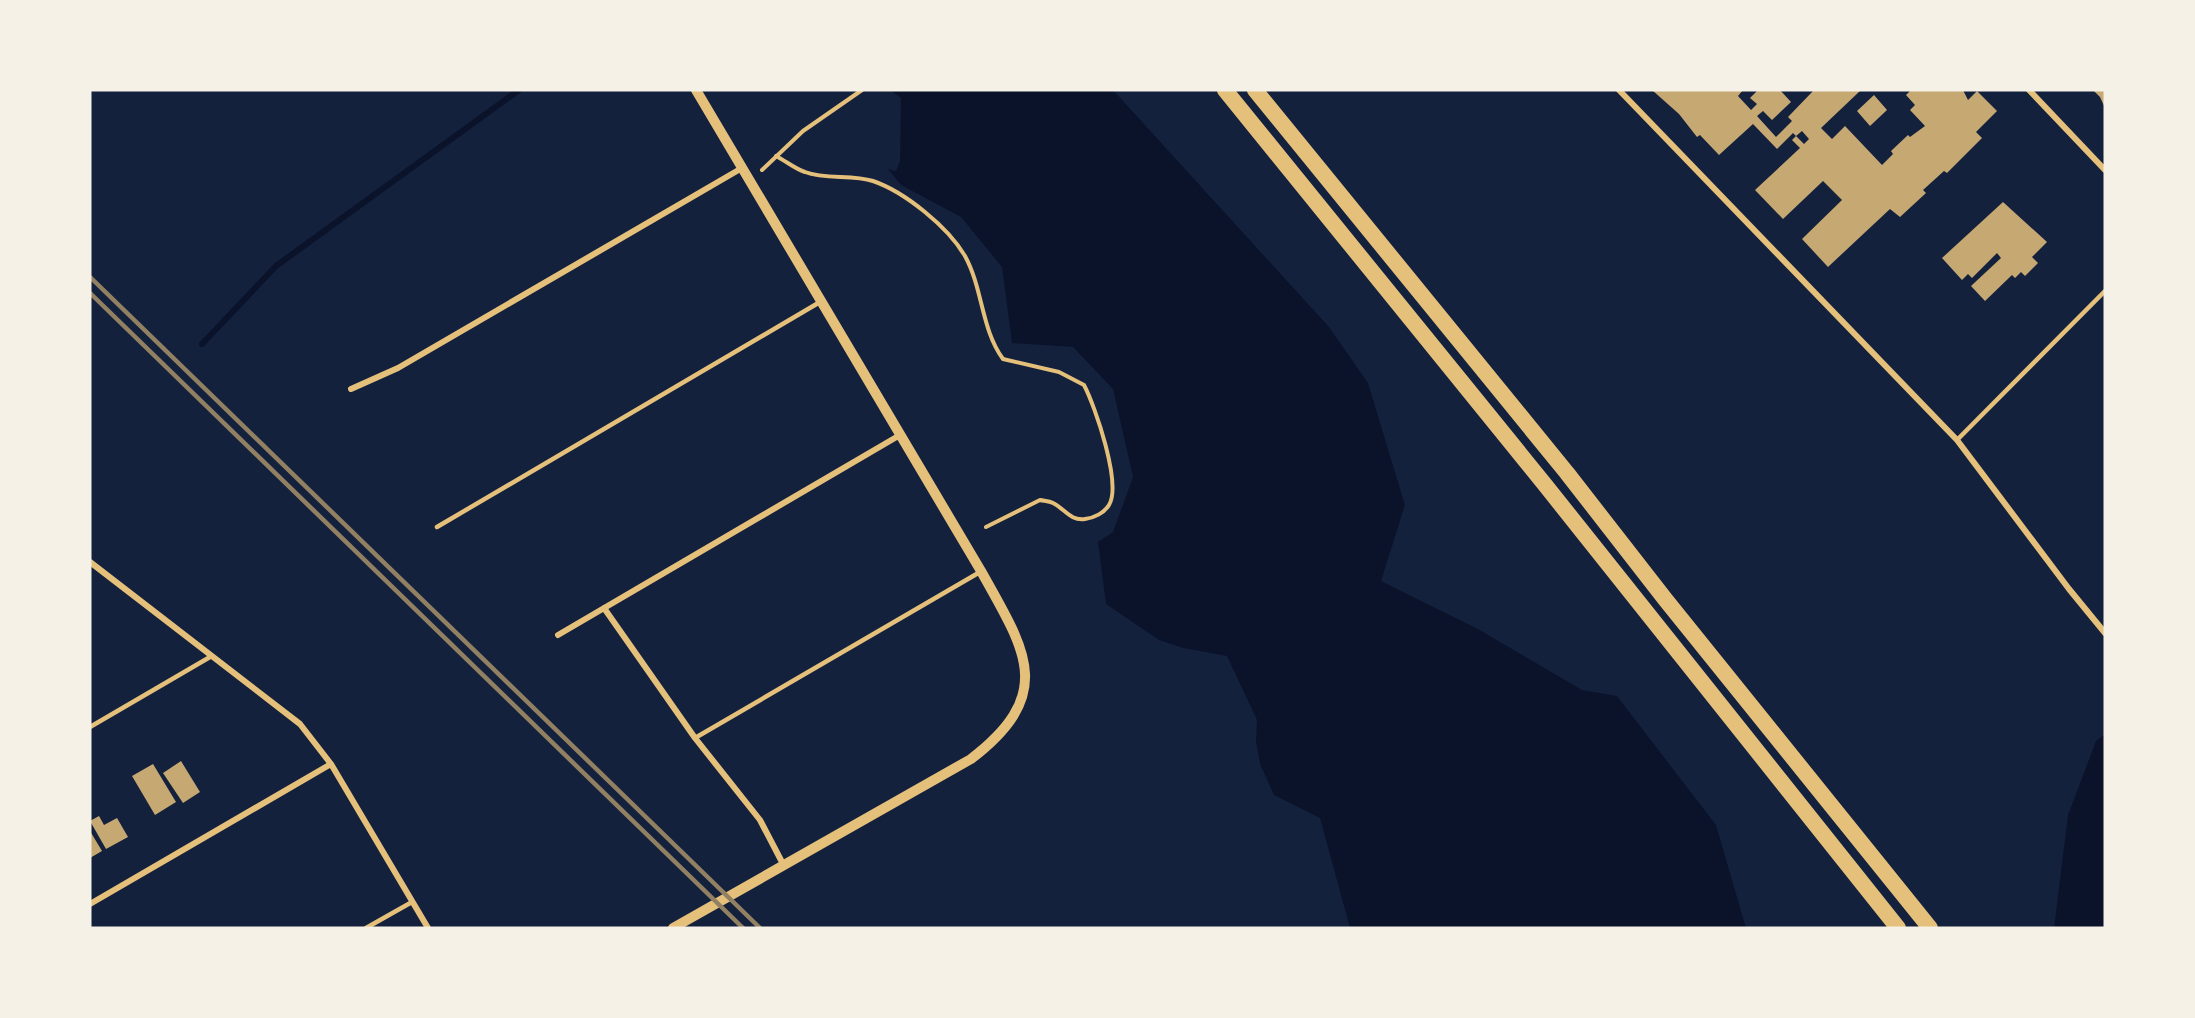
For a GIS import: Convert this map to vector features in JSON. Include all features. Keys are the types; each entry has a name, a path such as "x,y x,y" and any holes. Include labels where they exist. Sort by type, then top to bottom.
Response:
{"highway":[{"path":"1225,90 1546,486 1898,928"},
{"path":"1254,90 1567,473 1665,599 1930,928"}],"street":[{"path":"673,928 972,759 999,737 1018,712 1026,678 1015,632 981,571 696,90"},
{"path":"1619,90 1957,440 2105,633"},
{"path":"2029,90 2105,170"},
{"path":"351,389 398,368 742,168"},
{"path":"558,635 900,435"},
{"path":"91,561 210,657 300,724 331,764 428,928"},
{"path":"604,608 695,738 760,820 783,864"},
{"path":"90,904 331,764"}],"lane":[{"path":"1957,440 2105,291"},
{"path":"437,527 820,302"},
{"path":"695,738 981,571"},
{"path":"90,727 210,657"},
{"path":"366,928 412,902"}],"path":[{"path":"762,170 803,131 862,90"},
{"path":"777,156 806,173 872,181 892,190 936,221 966,258 994,346 1003,359 1059,372 1084,385 1104,431 1112,490 1110,504 1100,514 1084,519 1072,517 1054,503 1040,500 1026,504 986,527"}],"water":[{"path":"890,90 1113,90 1329,327 1368,383 1405,505 1381,581 1478,629 1582,690 1617,696 1716,825 1746,928 1350,928 1320,818 1274,795 1260,764 1256,741 1257,720 1227,656 1183,648 1159,640 1106,604 1098,542 1113,532 1133,477 1113,389 1073,347 1012,343 1002,267 961,217 901,185 888,169 896,171 900,161 901,98"},
{"path":"2105,734 2105,928 2054,928 2068,815 2096,741"}],"building":[{"path":"1652,90 1743,90 1738,96 1751,110 1757,104 1750,98 1758,90 1780,90 1791,102 1772,120 1763,111 1757,116 1776,137 1792,121 1788,117 1814,90 1861,90 1821,128 1832,139 1845,126 1882,165 1893,154 1891,151 1908,135 1910,137 1925,126 1910,110 1915,105 1906,95 1911,90 1963,90 1968,100 1977,91 1997,111 1976,132 1982,138 1947,173 1944,171 1923,190 1926,193 1900,217 1890,209 1828,267 1802,239 1842,200 1823,181 1783,219 1755,190 1800,148 1792,140 1796,136 1793,133 1777,149 1753,124 1719,155 1700,135 1697,137 1679,114","holes":["1802,131 1809,139 1804,144 1796,136"]},
{"path":"2093,90 2105,90 2105,108 2100,97"},
{"path":"1874,95 1887,110 1870,126 1857,111"},
{"path":"2003,202 2047,242 2032,257 2038,263 2025,276 2021,272 2015,278 2012,275 1985,301 1971,286 2001,258 1997,253 1972,278 1968,274 1962,280 1942,258"},
{"path":"181,761 200,792 183,803 163,773"},
{"path":"153,764 176,802 155,815 132,776"},
{"path":"99,816 104,825 117,818 128,837 106,849 90,821"},
{"path":"90,831 102,851 90,858"}],"waterway":[{"path":"202,344 276,266 519,90"}],"railway":[{"path":"90,277 760,928"},
{"path":"90,293 743,928"}]}
